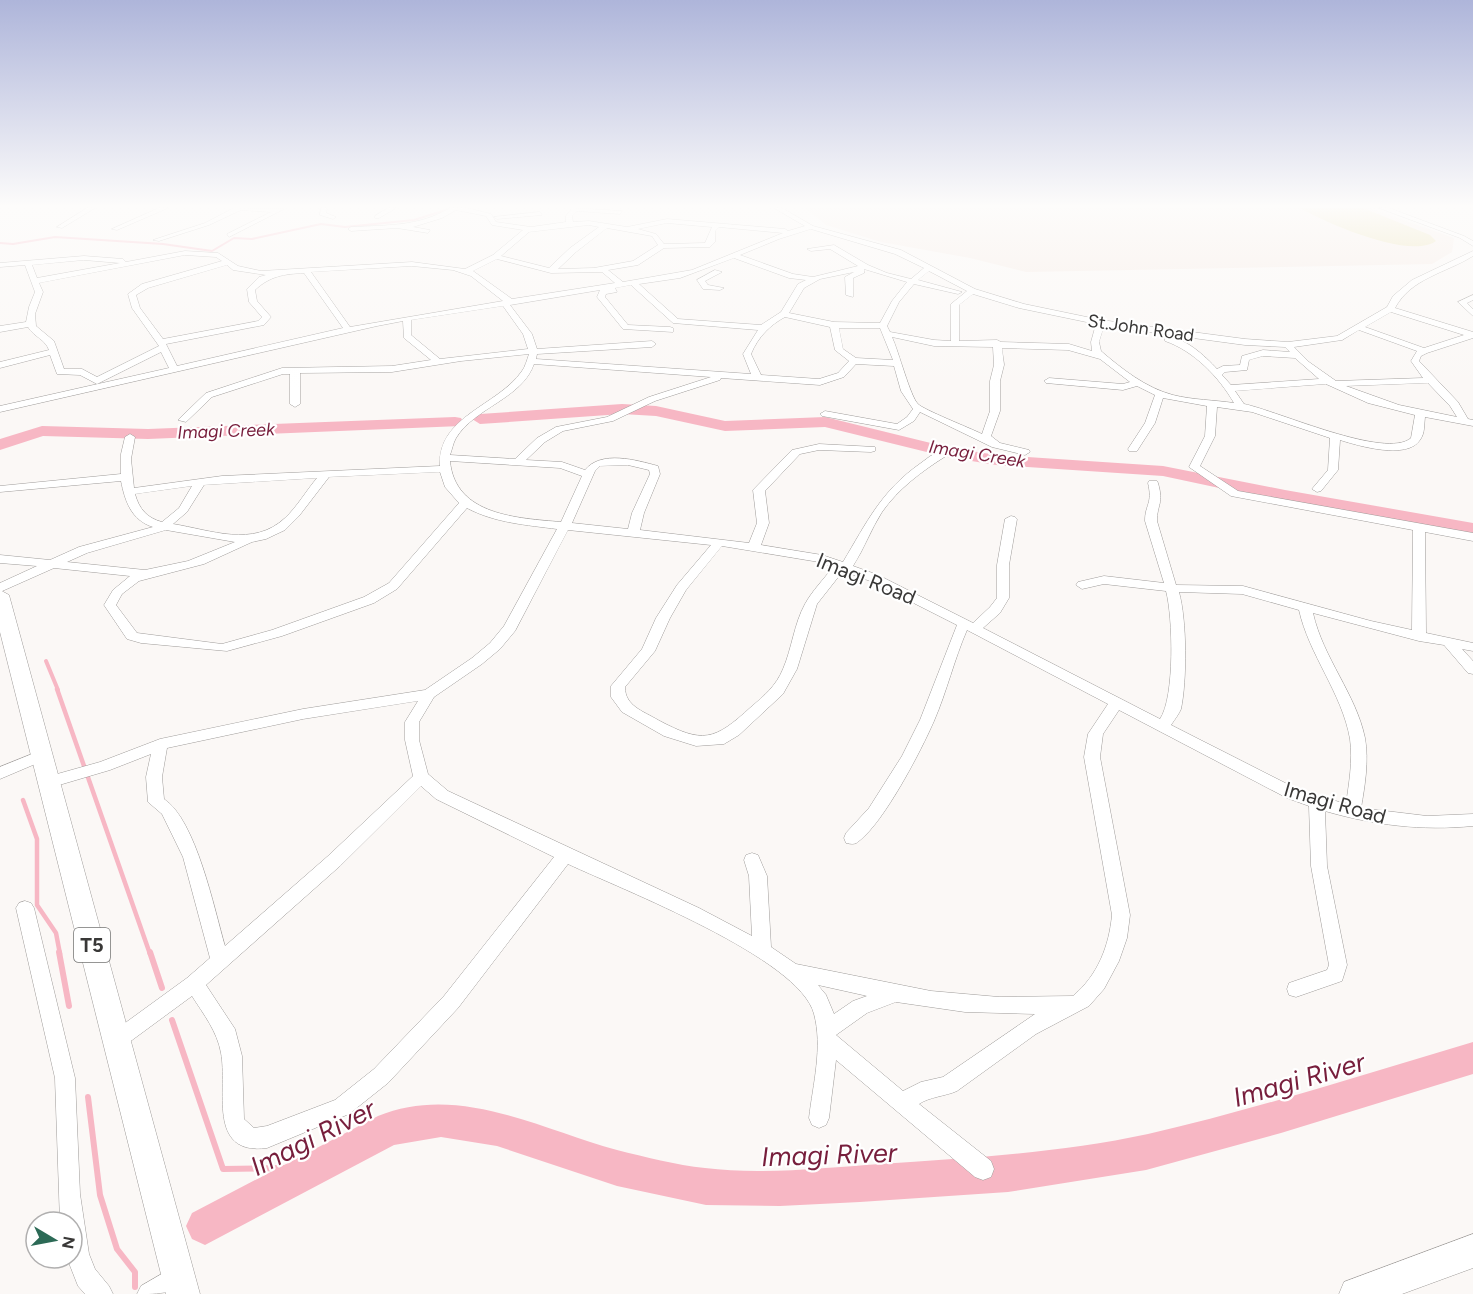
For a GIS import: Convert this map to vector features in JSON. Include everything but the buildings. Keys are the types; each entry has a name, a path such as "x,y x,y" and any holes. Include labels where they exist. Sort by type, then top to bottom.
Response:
{"highway":[{"name":"T5","path":"0,595 181,1285"},
{"path":"1356,1294 1473,1251"}],"street":[{"path":"30,268 39,292 30,312 30,324 41,338 50,341 60,372 82,372 97,381"},
{"path":"72,268 79,274"},
{"path":"35,281 108,268"},
{"path":"174,368 162,344 136,308 131,297 133,292 146,286 206,268"},
{"path":"238,268 280,273 354,268"},
{"path":"445,463 453,436 479,408 520,381 533,355 532,343 508,302 485,281 467,271 446,268"},
{"path":"467,271 472,268"},
{"path":"541,268 551,271 601,268"},
{"path":"670,330 626,327 601,297 603,292 708,268"},
{"path":"720,288 706,286 701,280 721,268"},
{"path":"769,268 792,276 812,279"},
{"path":"784,314 794,294 804,282 865,268"},
{"path":"850,295 849,277 866,268"},
{"path":"868,268 912,281 1100,325 1176,340 1231,388 1241,407"},
{"path":"928,268 912,281 890,308 885,330 906,391 918,408 988,440 1025,452"},
{"path":"930,268 967,294"},
{"name":"St.John Road","path":"1100,325 1288,345 1332,339 1390,309 1395,295 1443,268"},
{"path":"597,269 608,271 622,285"},
{"path":"307,272 320,294 348,329"},
{"path":"79,390 162,344 261,323 267,318 253,302 251,289 262,279 280,273"},
{"path":"0,409 348,329 622,285 635,285 669,316 684,323 763,328"},
{"path":"955,343 955,304 967,294"},
{"path":"1473,297 1462,302 1473,314"},
{"path":"1390,309 1473,335"},
{"path":"757,378 747,354 763,328 771,320 784,314 834,325 885,330 917,340 1069,348 1104,358"},
{"path":"407,318 409,323 405,332 407,336 437,362"},
{"path":"632,360 670,330 684,323"},
{"path":"0,329 30,324"},
{"path":"834,325 838,350 854,361 898,363"},
{"path":"1100,325 1095,342 1097,352 1139,383 1160,394 1241,407 1376,446 1407,446 1417,438 1420,413"},
{"path":"1358,327 1424,351"},
{"path":"1468,423 1451,398 1415,361 1417,355 1424,351 1473,335"},
{"path":"1069,348 1095,342"},
{"path":"988,440 986,434 995,411 995,381 999,365 997,343"},
{"path":"183,420 203,399 215,392 257,378 295,370 392,369 437,362 652,344"},
{"path":"1288,345 1296,355 1328,382 1363,398 1468,423"},
{"path":"0,365 52,352"},
{"path":"1216,375 1223,369 1244,368 1245,358 1257,354 1296,355"},
{"path":"533,355 632,360 721,375 826,381 840,375 854,361"},
{"path":"295,370 295,404"},
{"path":"519,461 541,440 560,429 610,419 652,399 712,381 721,375"},
{"path":"1231,388 1328,382 1431,380"},
{"path":"1050,381 1123,387 1139,383"},
{"path":"1133,449 1150,423 1160,394"},
{"path":"1212,404 1210,436 1194,467 1222,488 1253,499 1339,512 1419,529 1473,537"},
{"path":"825,414 898,427 911,419 918,408"},
{"path":"1317,489 1333,470 1335,435"},
{"path":"130,437 126,449 128,492 134,511 143,519 162,528 247,540"},
{"path":"754,547 763,523 759,490 790,456 819,447 871,449"},
{"path":"718,542 681,588 663,618 648,651 618,686 618,697 627,709 669,732 696,741 719,740 734,731 778,690 790,669 811,604 844,566 871,521 894,491 919,467 942,454"},
{"path":"128,492 158,486 445,463 519,461 562,465 588,475"},
{"path":"633,534 638,513 655,474 654,468 628,462 597,462 588,475 564,527 510,628 495,646 477,661 429,694 412,722 412,740 421,777 442,795 671,903 762,951 794,972 820,1002 827,1033 819,1118"},
{"name":"Imagi Road","path":"445,463 451,487 466,502 499,517 564,527 754,547 822,559 844,566 969,626 1268,783 1317,803 1352,813 1410,822 1473,820"},
{"path":"0,559 145,573 191,564 279,527 301,509 313,487 326,474"},
{"path":"0,489 126,477"},
{"path":"0,588 49,564 102,543 162,528 183,510 200,483"},
{"path":"1153,483 1156,507 1151,513 1151,521 1176,615 1178,674 1173,711 1162,727"},
{"path":"145,573 123,585 110,605 132,636 206,648 229,646 277,633 383,594 466,502"},
{"path":"852,838 873,816 927,719 948,656 969,626 995,610 1003,598 1003,565 1011,519"},
{"path":"1419,529 1419,637"},
{"path":"1082,585 1104,580 1243,590 1419,637 1473,647"},
{"path":"1305,607 1310,635 1345,701 1357,740 1360,756 1352,813"},
{"path":"1449,643 1473,669"},
{"path":"49,782 105,766 160,744 303,714 429,694"},
{"path":"906,1104 917,1092 948,1085 1030,1027 1081,1001 1096,986 1120,935 1121,915 1092,757 1092,740 1098,725 1116,704"},
{"path":"160,744 154,777 156,802 168,810 191,856 220,961"},
{"path":"0,773 42,754"},
{"path":"117,1040 194,984 334,861 421,777"},
{"path":"1296,989 1335,975 1338,965 1319,866 1317,803"},
{"path":"194,984 225,1029 231,1056 234,1122 242,1133 253,1139 267,1137 342,1107 381,1076 451,1002 566,854"},
{"path":"752,860 758,876 762,951"},
{"path":"24,908 65,1078 70,1153 69,1202 78,1257 91,1286 101,1294"},
{"path":"794,972 896,993 1005,1008 1029,1008 1081,1001"},
{"path":"827,1033 860,1007 896,993"},
{"path":"827,1033 856,1066 906,1104 983,1169"},
{"path":"148,1294 181,1285"}],"shaded area":[{"path":"1012,268 1209,268 1026,272"}],"waterway":[{"name":"Imagi Creek","path":"480,419 622,409 656,411 725,426 825,422 947,452 996,460 1163,471 1285,496 1473,529"},
{"name":"Imagi Creek","path":"0,445 42,431 148,434 455,422"},
{"path":"46,661 58,690"},
{"path":"57,689 150,954"},
{"path":"23,800 37,839 37,905 56,933 60,954"},
{"path":"59,952 69,1006"},
{"path":"150,952 162,988"},
{"path":"172,1020 223,1169 285,1168 289,1179"},
{"name":"Imagi River","path":"205,1226 390,1128 441,1120 497,1129 617,1168 706,1187 780,1188 860,1184 1008,1174 1146,1152 1281,1116 1473,1058"},
{"path":"88,1097 100,1195 117,1249 135,1272 135,1287"}]}
